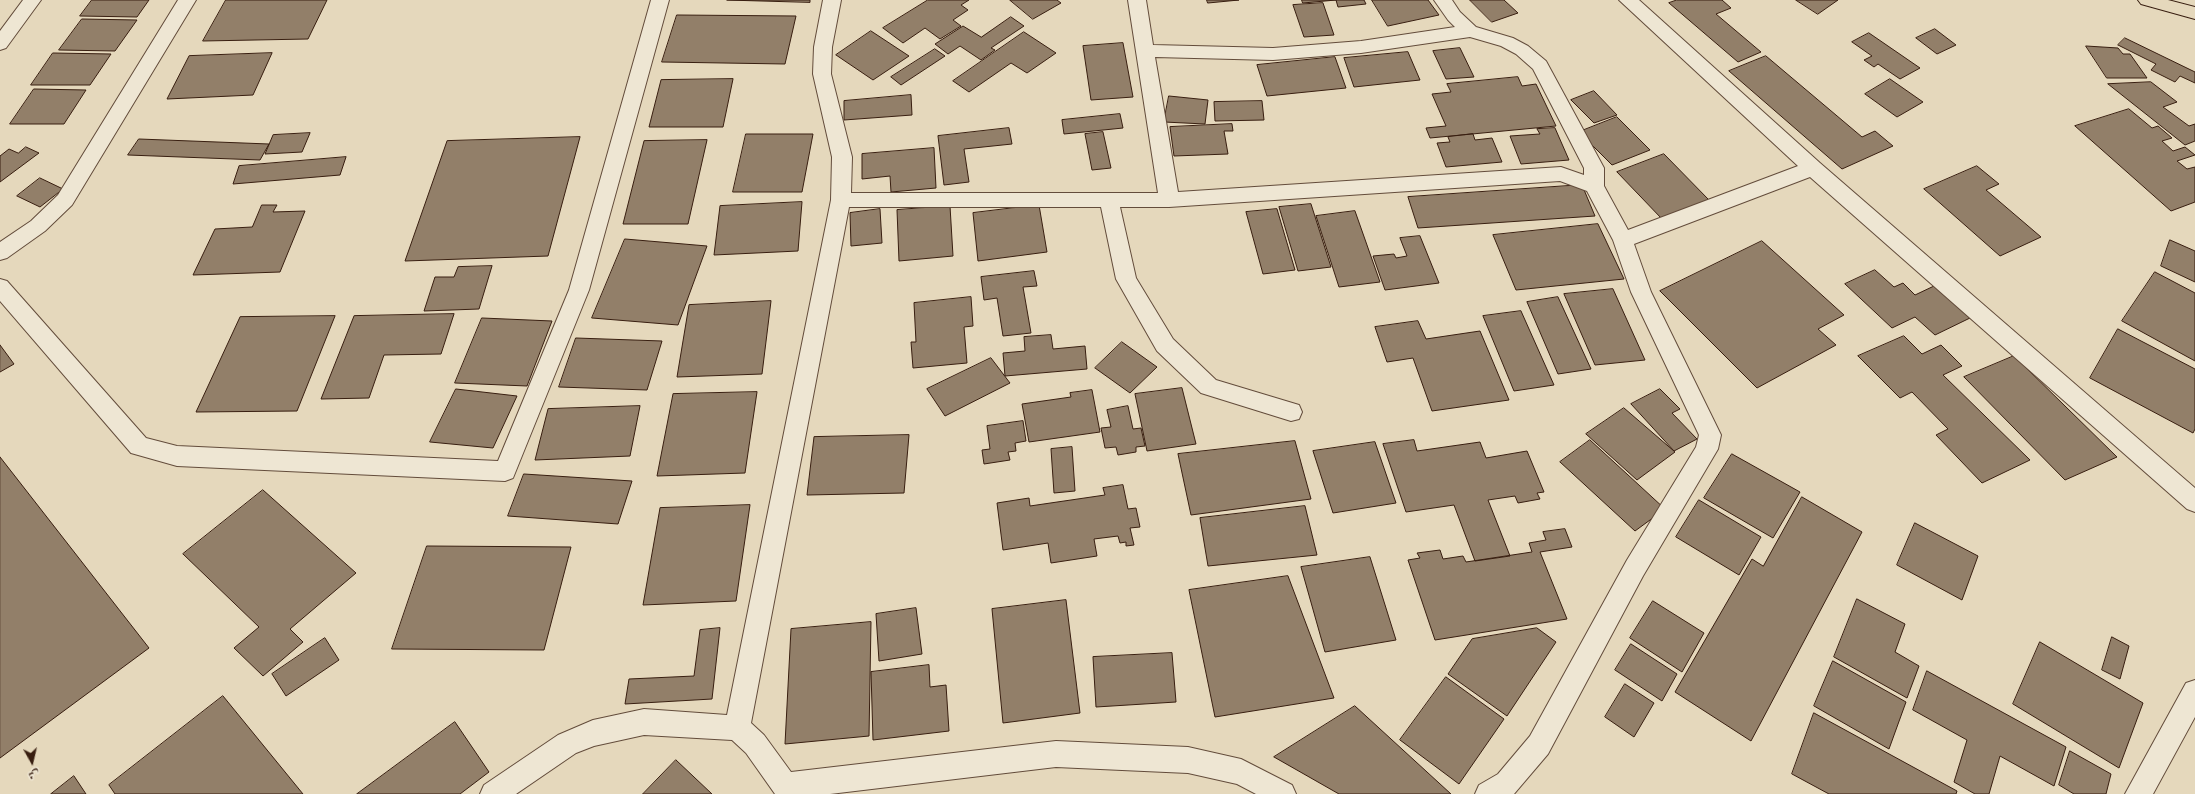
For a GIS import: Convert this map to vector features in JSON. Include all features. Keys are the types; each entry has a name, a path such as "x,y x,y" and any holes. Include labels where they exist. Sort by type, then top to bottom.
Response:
{"highway":[{"path":"2147,0 2195,13"}],"street":[{"path":"0,44 32,0"},
{"path":"0,252 38,226 65,200 187,0"},
{"path":"0,287 139,446 177,456 505,471 578,290 660,0"},
{"path":"737,728 841,200 842,157 822,74 823,46 832,0"},
{"path":"1137,0 1169,200"},
{"path":"1443,0 1454,16 1470,31"},
{"path":"1628,0 1813,168 2195,502"},
{"path":"1145,51 1273,54 1361,47 1470,31 1507,42 1522,50 1540,65 1594,168 1594,186 1623,240 1641,292 1710,435 1707,449 1635,568 1539,745 1507,783 1488,794"},
{"path":"1623,240 1813,168"},
{"path":"841,200 1169,200 1561,174 1594,186"},
{"path":"1109,200 1126,279 1165,345 1209,387 1291,412"},
{"path":"2138,794 2195,692"},
{"path":"493,794 567,744 593,733 618,726 656,722 737,728 755,744 784,786 1056,754 1188,760 1241,772 1283,794"}],"building":[{"path":"92,0 149,0 137,17 80,16"},
{"path":"226,0 327,0 308,39 203,41"},
{"path":"727,0 810,0 810,2"},
{"path":"928,0 969,0 961,5 968,10 953,20 961,26 940,39 925,28 903,43 883,28"},
{"path":"1010,0 1057,0 1061,3 1033,19"},
{"path":"1207,0 1239,0 1208,3"},
{"path":"1302,0 1336,0 1303,3"},
{"path":"1336,0 1364,0 1366,4 1338,7"},
{"path":"1372,0 1428,0 1439,15 1388,26"},
{"path":"1470,0 1504,0 1518,13 1492,22"},
{"path":"1677,0 1722,0 1731,8 1716,14 1761,52 1738,62 1669,3"},
{"path":"1796,0 1838,0 1818,14"},
{"path":"1323,3 1334,35 1304,37 1293,5"},
{"path":"677,15 796,16 785,64 662,62"},
{"path":"1011,17 1024,26 991,48 995,50 981,60 960,46 948,54 935,44 963,26 981,37"},
{"path":"82,19 137,20 115,51 59,50"},
{"path":"1935,29 1956,45 1937,54 1916,38"},
{"path":"871,31 909,56 873,80 836,55"},
{"path":"1024,32 1056,53 1027,73 1011,63 969,92 953,81"},
{"path":"1869,33 1920,68 1900,79 1878,64 1874,67 1864,60 1872,56 1852,42"},
{"path":"2125,38 2195,72 2195,83 2180,76 2175,82 2151,70 2156,64 2118,45"},
{"path":"1123,43 1133,97 1091,100 1083,46"},
{"path":"2086,46 2118,48 2123,54 2130,54 2147,78 2107,78"},
{"path":"1460,48 1474,77 1446,79 1433,51"},
{"path":"935,49 945,56 901,85 891,77"},
{"path":"1408,52 1420,80 1354,87 1344,58"},
{"path":"53,53 111,54 90,85 31,85"},
{"path":"272,53 253,95 167,99 189,56"},
{"path":"1766,56 1862,137 1875,131 1893,146 1842,169 1729,71"},
{"path":"1335,57 1346,88 1267,96 1257,65"},
{"path":"1518,77 1522,86 1536,84 1556,126 1430,138 1426,128 1446,126 1432,94 1451,92 1447,84"},
{"path":"733,79 723,127 649,127 661,80"},
{"path":"1890,79 1923,102 1897,117 1865,94"},
{"path":"2151,82 2177,102 2163,107 2189,126 2195,124 2195,141 2185,145 2108,84"},
{"path":"34,89 86,90 64,124 10,124"},
{"path":"1594,91 1617,115 1594,123 1571,100"},
{"path":"911,95 912,115 844,120 844,101"},
{"path":"1169,96 1208,100 1205,124 1164,122"},
{"path":"1262,101 1264,120 1215,121 1214,102"},
{"path":"2129,109 2152,128 2158,126 2172,138 2162,141 2173,151 2185,147 2195,155 2177,161 2187,169 2195,167 2195,202 2171,211 2075,126"},
{"path":"1120,114 1123,128 1064,134 1062,120"},
{"path":"1617,117 1650,150 1612,165 1579,132"},
{"path":"1232,124 1233,131 1224,131 1228,154 1174,156 1170,127"},
{"path":"1009,128 1012,144 964,149 969,182 944,185 938,136"},
{"path":"1555,128 1569,160 1521,164 1510,136 1540,134 1537,129"},
{"path":"1103,132 1111,168 1092,170 1085,134"},
{"path":"310,133 302,152 265,154 273,135"},
{"path":"746,134 813,134 802,192 733,192"},
{"path":"1473,134 1475,140 1492,138 1502,162 1446,167 1437,143 1450,142 1448,137"},
{"path":"580,137 548,256 405,261 447,141"},
{"path":"139,139 269,144 260,160 128,155"},
{"path":"707,140 688,224 623,224 644,141"},
{"path":"26,147 39,153 0,182 0,156 9,149 18,153"},
{"path":"934,148 936,188 891,192 890,176 862,179 862,154"},
{"path":"1664,154 1709,200 1662,219 1617,172"},
{"path":"346,157 340,175 233,184 239,166"},
{"path":"1977,166 1999,184 1986,190 2041,237 2000,256 1924,189"},
{"path":"40,178 63,189 40,207 17,196"},
{"path":"1582,185 1595,216 1418,228 1408,197"},
{"path":"802,202 798,251 714,255 720,206"},
{"path":"1311,204 1331,267 1298,271 1279,207"},
{"path":"262,205 277,205 273,212 305,211 280,272 193,275 215,229 252,227"},
{"path":"1039,205 1047,252 978,261 973,213"},
{"path":"950,206 953,256 899,261 897,210"},
{"path":"880,209 882,243 851,246 850,213"},
{"path":"1277,209 1295,270 1263,274 1246,212"},
{"path":"1355,211 1380,282 1339,287 1316,216"},
{"path":"1598,224 1624,279 1516,290 1493,235"},
{"path":"1420,236 1439,283 1385,290 1373,256 1394,254 1396,258 1407,256 1400,238"},
{"path":"625,239 707,246 678,325 592,318"},
{"path":"2170,240 2195,251 2195,282 2161,266"},
{"path":"1762,241 1844,315 1818,329 1836,345 1757,388 1660,291"},
{"path":"492,266 479,309 424,311 435,277 454,277 458,267"},
{"path":"1875,270 1894,287 1903,283 1915,295 1934,286 1970,318 1935,335 1915,317 1892,328 1845,284"},
{"path":"1034,271 1037,286 1023,287 1031,333 1003,336 997,298 984,300 981,277"},
{"path":"2155,272 2195,293 2195,361 2122,321"},
{"path":"1613,289 1645,360 1595,365 1564,294"},
{"path":"971,297 973,326 964,327 967,363 913,368 911,342 916,342 914,303"},
{"path":"1558,297 1591,369 1558,374 1527,302"},
{"path":"771,301 762,374 677,377 689,305"},
{"path":"1521,311 1554,385 1514,391 1483,316"},
{"path":"454,314 441,354 384,355 369,398 321,399 354,316"},
{"path":"335,316 297,411 196,412 240,317"},
{"path":"482,318 552,321 527,386 455,383"},
{"path":"1418,321 1426,339 1480,331 1509,400 1432,411 1413,358 1387,362 1375,327"},
{"path":"2118,329 2195,369 2195,429 2193,433 2090,378"},
{"path":"1051,335 1053,349 1085,346 1087,369 1005,376 1003,353 1025,351 1024,337"},
{"path":"1904,336 1922,354 1941,345 1962,366 1943,375 2030,460 1982,483 1936,435 1948,429 1912,392 1900,398 1858,356"},
{"path":"576,338 662,341 647,390 559,387"},
{"path":"1122,342 1157,367 1130,393 1095,368"},
{"path":"0,345 14,364 0,372"},
{"path":"2014,356 2117,457 2065,480 1964,377"},
{"path":"991,358 1010,383 945,416 927,389"},
{"path":"1182,388 1196,444 1147,451 1135,394"},
{"path":"456,389 517,396 493,448 430,442"},
{"path":"1660,389 1680,409 1672,413 1697,439 1674,451 1631,404"},
{"path":"1092,390 1100,432 1029,442 1022,404 1071,397 1070,393"},
{"path":"757,392 745,473 657,476 673,394"},
{"path":"640,406 630,456 535,460 548,409"},
{"path":"1128,406 1133,429 1141,428 1145,446 1136,447 1136,452 1118,455 1116,447 1105,448 1101,428 1111,427 1107,410"},
{"path":"1624,408 1675,452 1637,480 1586,434"},
{"path":"1023,421 1026,441 1015,443 1016,451 1008,452 1010,460 984,464 982,450 990,449 987,426"},
{"path":"909,435 904,493 807,495 814,437"},
{"path":"1414,440 1417,451 1480,442 1486,458 1527,451 1544,492 1537,493 1540,499 1518,503 1515,496 1488,500 1510,556 1475,561 1454,505 1406,512 1383,444"},
{"path":"1590,440 1665,509 1635,531 1560,462"},
{"path":"1295,441 1311,499 1191,515 1178,454"},
{"path":"1375,442 1396,503 1333,513 1313,451"},
{"path":"1072,447 1075,491 1054,493 1051,449"},
{"path":"1732,454 1800,492 1773,538 1704,498"},
{"path":"0,457 149,648 0,758"},
{"path":"524,474 632,481 618,524 508,516"},
{"path":"1123,485 1128,509 1136,508 1140,527 1130,528 1134,545 1126,546 1126,542 1120,543 1118,536 1094,539 1097,556 1051,563 1048,543 1003,550 997,503 1029,498 1030,506 1105,495 1103,488"},
{"path":"263,490 356,573 290,629 303,642 263,676 234,648 259,627 183,554"},
{"path":"1802,497 1862,532 1751,741 1675,692 1752,559 1763,566"},
{"path":"1699,500 1761,537 1739,575 1676,537"},
{"path":"750,505 736,601 643,605 660,508"},
{"path":"1305,506 1317,555 1208,566 1200,518"},
{"path":"1915,523 1978,556 1962,600 1897,565"},
{"path":"1565,529 1572,547 1540,552 1567,619 1435,640 1408,560 1420,558 1417,553 1440,550 1443,559 1463,556 1466,562 1532,552 1529,543 1546,540 1543,532"},
{"path":"427,546 571,547 544,650 392,649"},
{"path":"1370,557 1396,640 1325,652 1301,567"},
{"path":"1288,576 1334,698 1215,717 1189,590"},
{"path":"1857,599 1905,624 1895,652 1919,666 1907,698 1834,657"},
{"path":"1066,600 1080,713 1003,723 992,609"},
{"path":"1653,601 1704,633 1682,672 1630,638"},
{"path":"916,608 922,654 879,661 876,614"},
{"path":"871,622 869,736 785,744 791,629"},
{"path":"720,628 712,699 625,704 629,679 694,676 700,630"},
{"path":"1537,628 1556,642 1507,716 1448,674 1472,639"},
{"path":"2112,637 2129,646 2120,679 2102,670"},
{"path":"325,638 339,660 286,696 272,674"},
{"path":"2040,642 2143,703 2119,768 2013,704"},
{"path":"1631,644 1677,674 1662,701 1615,670"},
{"path":"1172,653 1176,702 1096,707 1093,657"},
{"path":"1833,661 1906,702 1889,749 1814,706"},
{"path":"929,665 930,687 946,685 949,731 873,740 871,672"},
{"path":"1927,671 2066,747 2054,786 2000,756 1989,794 1975,794 1954,782 1967,740 1913,710"},
{"path":"1446,677 1504,719 1459,784 1400,740"},
{"path":"1625,684 1654,703 1634,737 1605,717"},
{"path":"223,696 303,794 115,794 109,785"},
{"path":"1355,706 1451,794 1339,794 1274,757"},
{"path":"1814,713 1957,791 1956,794 1829,794 1792,774"},
{"path":"455,722 489,772 460,794 357,794"},
{"path":"2070,751 2111,774 2106,794 2074,794 2059,785"},
{"path":"676,760 712,794 643,794"},
{"path":"74,776 86,794 51,794"}]}
